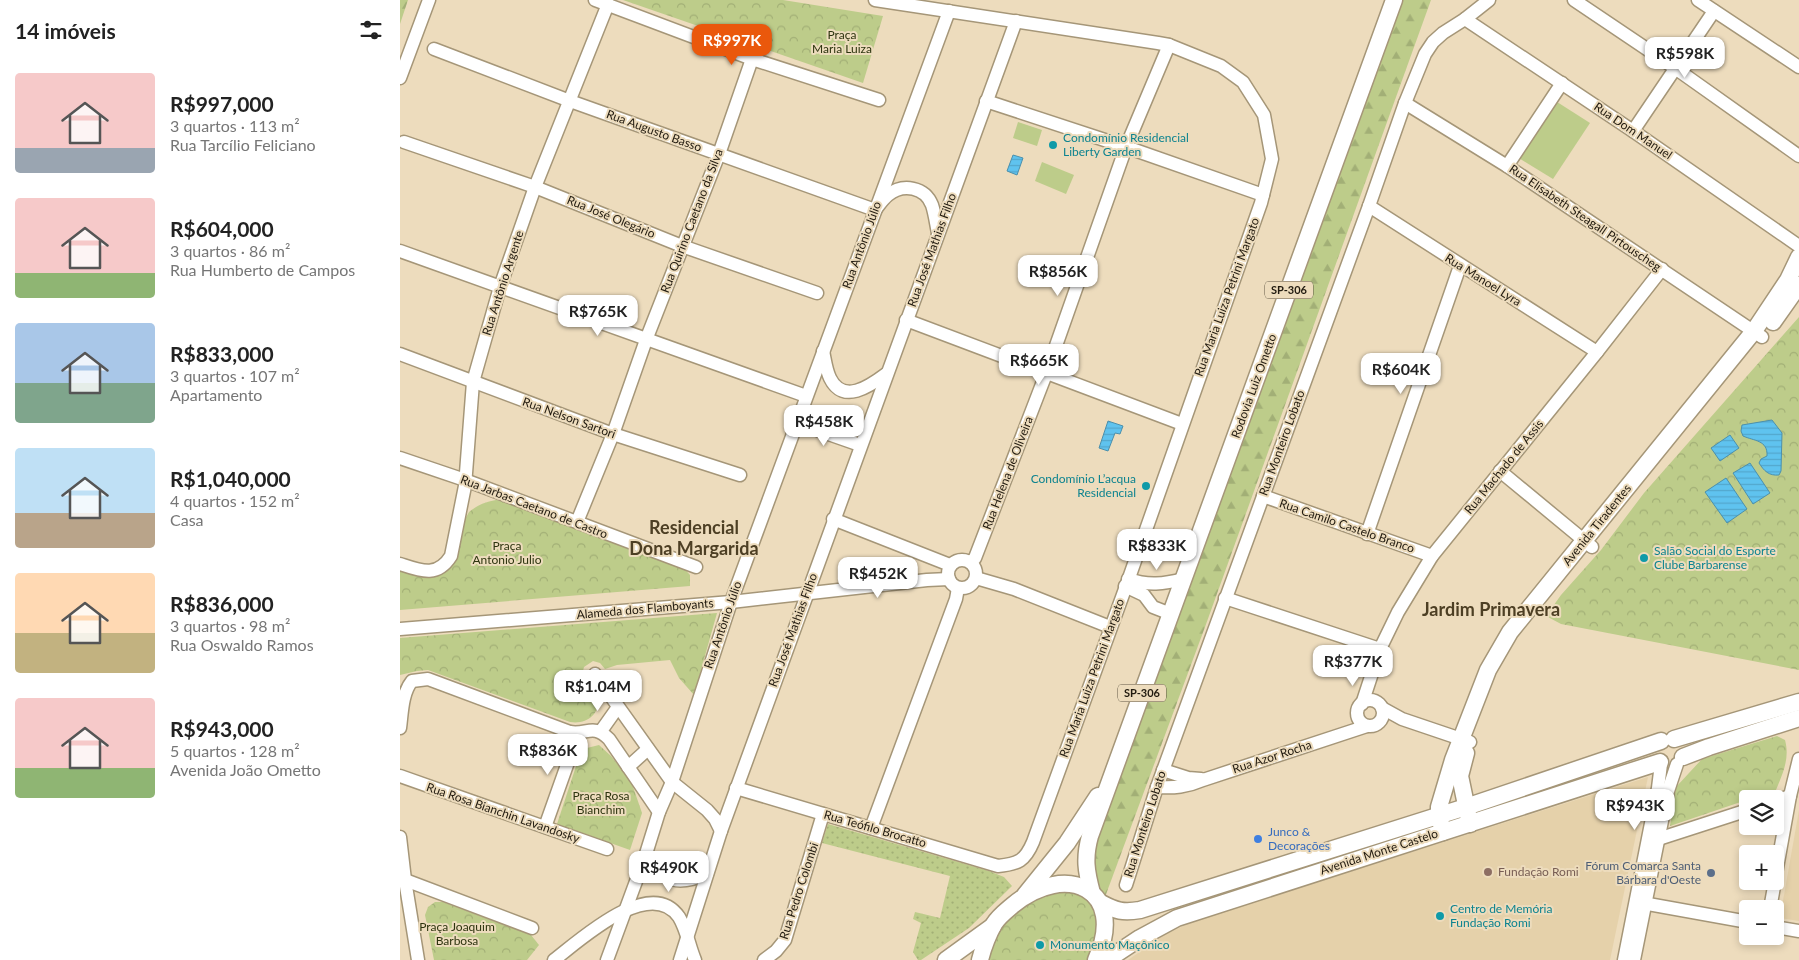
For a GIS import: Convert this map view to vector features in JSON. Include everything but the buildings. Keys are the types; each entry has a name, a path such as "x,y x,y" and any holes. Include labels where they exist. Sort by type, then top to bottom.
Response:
{"main road":[{"name":"Rodovia Luiz Ometto","path":"1097,898 1086,863 1086,851 1394,0"},
{"name":"Avenida Tiradentes","path":"1439,816 1439,807 1444,788 1465,741 1488,670 1510,632 1588,544 1747,357 1799,257"},
{"name":"Avenida Tiradentes","path":"1758,334 1799,286"},
{"name":"Avenida Monte Castelo","path":"1097,898 1114,911 1129,912 1170,901 1439,816 1667,740 1799,702"},
{"name":"Avenida Monte Castelo","path":"1107,960 1140,938 1178,918 1443,832 1670,762 1709,746 1797,723"},
{"path":"1667,740 1681,744 1684,753 1670,762 1656,754 1656,749 1667,740"},
{"name":"Avenida Tiradentes","path":"1465,741 1460,776 1470,824"},
{"name":"Rodovia Luiz Ometto","path":"1024,897 1067,843 1113,772"},
{"path":"1417,822 1432,806 1444,788"},
{"path":"1439,816 1443,832"},
{"name":"SP-306","path":"980,960 994,924 1003,914 1024,897 1050,885 1072,884 1083,887 1097,898 1105,918 1106,932 1096,960"},
{"path":"1170,901 1165,906 1165,914 1169,918 1178,918"},
{"path":"946,960 994,924"}],"street":[{"path":"400,78 429,0"},
{"path":"595,0 752,58 879,100"},
{"name":"Rua Maria Luiza Petrini Margato","path":"875,0 1169,45 1221,66 1243,82 1264,115 1272,159 1263,195 1127,583 1030,849 1026,856 1014,865"},
{"name":"Rua Monteiro Lobato","path":"1126,885 1163,770 1370,206 1405,103 1425,54 1443,32 1465,19 1489,0"},
{"path":"1574,0 1675,68 1799,156"},
{"path":"1698,0 1799,66"},
{"name":"Rua Antônio Argente","path":"400,564 430,571 440,569 446,565 451,556 465,480 473,382 500,287 535,187 608,4"},
{"name":"Rua Antônio Júlio","path":"607,960 645,857 659,812 672,782 731,602 948,11"},
{"path":"1633,131 1714,11"},
{"name":"Rua Dom Manuel","path":"1465,19 1633,131 1799,246"},
{"name":"Rua José Mathias Filho","path":"680,960 736,788 1016,21"},
{"name":"Rua Helena de Oliveira","path":"971,562 975,558 1046,374 1126,147 1169,45"},
{"name":"Rua Augusto Basso","path":"434,49 570,101 875,210"},
{"name":"Rua Quirino Caetano da Silva","path":"577,522 613,434 646,340 718,154 752,58"},
{"path":"1507,166 1562,83"},
{"path":"986,101 1263,195"},
{"name":"Rua Elisabeth Steagall Pirtouscheg","path":"1405,103 1507,166 1758,334"},
{"name":"Rua José Olegário","path":"404,142 535,187 682,246 817,293"},
{"path":"875,210 889,195 901,188 912,188 920,191 931,204 938,233"},
{"name":"Rua Manoel Lyra","path":"1370,206 1460,266 1598,352"},
{"path":"400,251 806,396"},
{"path":"1367,534 1460,266"},
{"name":"Rua Machado de Assis","path":"1372,709 1370,679 1380,649 1398,612 1432,556 1598,352 1662,269"},
{"path":"906,320 1182,424"},
{"path":"823,352 829,378 836,387 848,392 860,391 886,374"},
{"name":"Rua Nelson Sartori","path":"400,354 613,434 740,475"},
{"path":"797,423 860,446"},
{"name":"Rua Jarbas Caetano de Castro","path":"400,458 465,480 696,567"},
{"path":"1500,472 1588,544"},
{"name":"Rua Camilo Castelo Branco","path":"1262,496 1432,556"},
{"path":"833,519 950,566"},
{"path":"871,828 956,599 954,584 948,575 950,566 962,559 971,562 976,570 974,582 967,587 954,584"},
{"path":"976,578 1014,589 1110,627"},
{"path":"1127,583 1154,585 1184,579"},
{"name":"Alameda dos Flamboyants","path":"400,629 731,602 927,580 954,584"},
{"path":"1127,583 1144,595 1153,607 1171,614"},
{"path":"1225,598 1380,649"},
{"path":"595,674 672,782 707,810 715,819 721,831"},
{"path":"400,728 406,691 412,681 428,679 563,730 578,734 587,730 601,731 609,739 659,812"},
{"path":"601,731 618,707"},
{"path":"1341,734 1372,709 1465,741"},
{"name":"Rua Azor Rocha","path":"1157,787 1176,788 1193,785 1367,726 1360,721 1372,709"},
{"path":"545,827 578,734"},
{"path":"628,767 648,749"},
{"path":"1781,845 1799,759"},
{"path":"1624,960 1640,903 1652,841 1658,788 1670,762"},
{"name":"Rua Azor Rocha","path":"1163,770 1188,778 1204,780"},
{"name":"Rua Rosa Bianchin Lavandosky","path":"400,776 607,849"},
{"name":"Rua Teófilo Brocatto","path":"736,788 998,866 1014,865"},
{"path":"1784,798 1790,796"},
{"path":"1652,841 1739,813"},
{"name":"Rua Pedro Colombi","path":"764,960 776,951 785,940 823,814"},
{"path":"400,837 402,879 418,960"},
{"path":"645,857 659,874 668,879 684,881 707,874"},
{"path":"402,879 532,928"},
{"path":"1640,903 1739,920"},
{"path":"1634,960 1640,903"},
{"path":"554,960 602,923 626,910 646,904 663,905 678,916 688,935 695,960"},
{"path":"1784,928 1799,931"}],"shaded area":[{"name":"Fundação Romi","path":"1648,777 1610,960 1128,960 1164,935 1192,922"},
{"path":"1799,810 1799,921 1784,919 1783,900"}],"green space":[{"path":"400,0 408,0 400,24"},
{"name":"Praça Maria Luiza","path":"623,0 783,0 883,16 863,83"},
{"path":"1400,0 1431,0 1205,627 1105,897 1100,892 1089,860"},
{"path":"1554,100 1590,123 1553,179 1517,157"},
{"path":"1018,122 1042,130 1037,146 1013,138"},
{"path":"1042,162 1074,175 1066,194 1035,181"},
{"path":"1799,317 1799,670 1561,624 1546,616 1561,595 1601,550 1644,493"},
{"name":"Praça Antonio Julio","path":"496,500 506,501 683,567 690,575 690,586 400,610 400,568 433,576 469,512 475,507"},
{"path":"717,613 694,695 679,678 670,660 617,665 605,669 600,663 593,661 584,667 583,675 598,692 598,706 593,716 583,721 570,722 428,670 400,675 400,638"},
{"path":"1777,736 1785,740 1787,753 1785,765 1776,790 1739,790 1739,803 1670,826 1676,787 1702,759"},
{"name":"Praça Rosa Bianchim","path":"599,745 611,756 631,781 642,813 630,850 557,824 580,754 587,748"},
{"path":"828,824 989,871 1004,877 1012,886 969,928 921,960 918,960 913,952 921,923 913,919 915,912 940,918 950,876 822,843"},
{"path":"1063,889 1082,896 1090,901 1095,908 1097,916 1096,934 1088,960 983,960 998,927 1025,902"},
{"name":"Praça Joaquim Barbosa","path":"435,902 443,902 531,935 539,945 527,960 434,960 425,915 428,907"}],"water":[{"path":"1013,155 1023,158 1017,175 1007,171"},
{"path":"1772,420 1782,433 1781,471 1779,475 1772,475 1767,472 1759,463 1761,459 1767,456 1767,451 1763,444 1743,436 1741,431 1742,425"},
{"path":"1108,421 1123,426 1120,434 1115,433 1108,451 1099,448"},
{"path":"1730,435 1739,448 1720,461 1711,448"},
{"path":"1750,463 1770,493 1753,504 1733,473"},
{"path":"1726,478 1747,509 1727,523 1705,492"}],"place":[{"name":"Condomínio Residencial Liberty Garden","path":"1053,145"},
{"name":"Condomínio L’acqua Residencial","path":"1146,486"},
{"name":"Salão Social do Esporte Clube Barbarense","path":"1644,558"},
{"name":"Junco & Decorações","path":"1258,839"},
{"name":"Fundação Romi","path":"1488,872"},
{"name":"Fórum Comarca Santa Bárbara d'Oeste","path":"1711,873"},
{"name":"Centro de Memória Fundação Romi","path":"1440,916"},
{"name":"Monumento Maçônico","path":"1040,945"}],"district":[{"name":"Residencial Dona Margarida","path":"694,538"},
{"name":"Jardim Primavera","path":"1491,610"}]}
